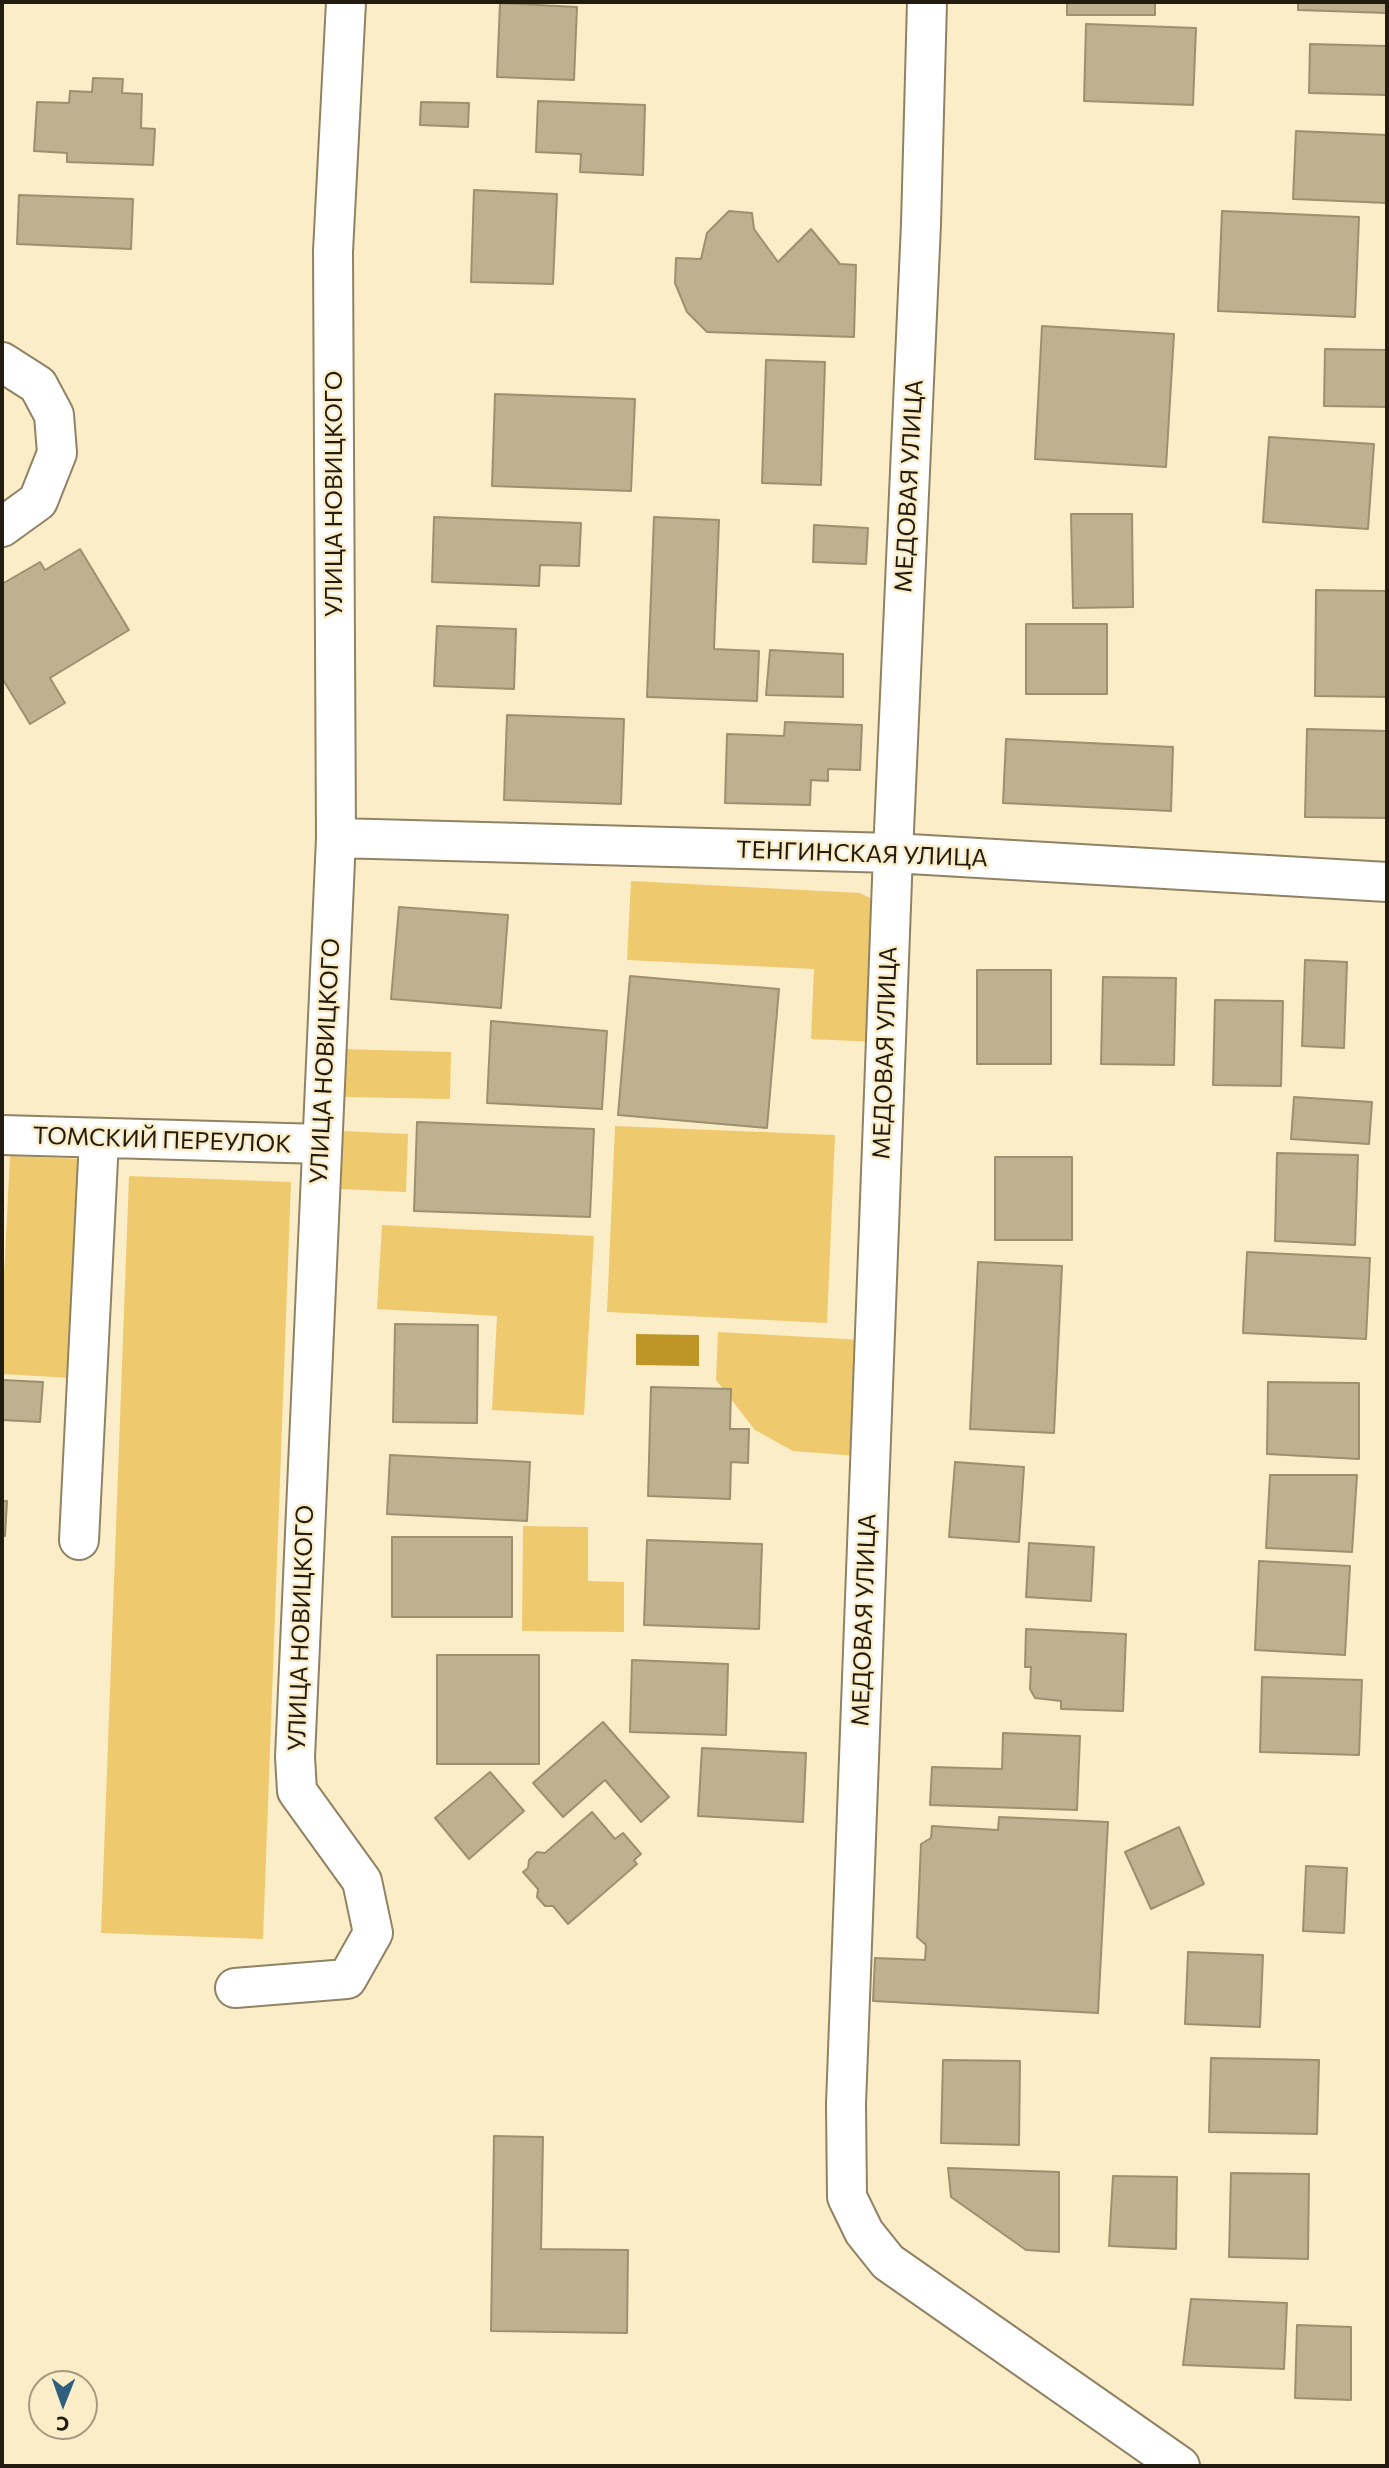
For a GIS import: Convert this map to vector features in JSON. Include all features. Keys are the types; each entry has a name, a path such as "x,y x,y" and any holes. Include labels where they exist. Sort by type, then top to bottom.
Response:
{"street":[{"name":"УЛИЦА НОВИЦКОГО","path":"235,1988 347,1979 373,1933 362,1881 297,1791 295,1757 336,838 333,251 346,2"},
{"name":"МЕДОВАЯ УЛИЦА","path":"927,2 921,238 892,853 846,2104 847,2197 864,2232 888,2262 1180,2466"},
{"path":"2,362 38,385 54,415 57,453 38,502 2,527"},
{"name":"ТЕНГИНСКАЯ УЛИЦА","path":"336,838 892,853 1387,882"},
{"name":"ТОМСКИЙ ПЕРЕУЛОК","path":"2,1135 322,1144"},
{"path":"79,1540 99,1139"}],"shaded area":[{"path":"631,881 860,893 878,902 876,1042 811,1039 814,969 627,960"},
{"path":"342,1049 451,1052 450,1099 341,1097"},
{"path":"615,1126 835,1135 827,1323 607,1312"},
{"path":"342,1131 408,1134 406,1192 340,1189"},
{"path":"10,1156 81,1159 71,1378 2,1374 2,1316"},
{"path":"129,1176 291,1182 263,1939 101,1933"},
{"path":"382,1225 594,1236 584,1415 492,1410 497,1316 377,1309"},
{"path":"718,1332 864,1340 858,1456 793,1451 755,1430 716,1380"},
{"path":"636,1334 699,1335 699,1366 636,1365"},
{"path":"523,1526 588,1527 588,1581 624,1582 624,1632 522,1631"}],"building":[{"path":"1067,2 1155,2 1155,15 1067,15"},
{"path":"1298,2 1387,2 1387,13 1298,10"},
{"path":"500,3 577,7 574,80 497,77"},
{"path":"1086,24 1196,28 1193,105 1084,101"},
{"path":"1310,44 1387,46 1387,95 1309,93"},
{"path":"93,78 123,79 122,93 142,94 141,128 155,129 153,165 67,162 67,153 34,151 37,102 69,103 70,91 92,92"},
{"path":"538,101 645,105 643,175 580,172 581,154 536,152"},
{"path":"421,102 469,103 468,127 420,125"},
{"path":"1296,131 1387,135 1387,203 1293,199"},
{"path":"474,190 557,194 553,284 471,282"},
{"path":"19,195 133,199 131,249 17,244"},
{"path":"729,211 752,213 754,229 778,262 811,229 840,264 856,265 854,337 707,332 687,312 675,283 676,258 701,259 707,233"},
{"path":"1222,211 1359,217 1355,317 1218,311"},
{"path":"1042,326 1174,334 1166,467 1035,459"},
{"path":"1325,349 1387,350 1387,407 1324,406"},
{"path":"766,360 825,362 821,485 762,483"},
{"path":"495,394 635,399 631,491 492,486"},
{"path":"1269,437 1374,444 1368,529 1263,522"},
{"path":"1071,514 1132,514 1133,607 1073,608"},
{"path":"434,517 581,523 579,566 540,565 539,586 432,582"},
{"path":"654,517 719,520 714,649 759,651 757,701 647,697"},
{"path":"814,525 868,528 866,564 813,562"},
{"path":"80,549 129,630 50,678 65,703 30,724 2,678 2,584 40,562 45,570"},
{"path":"1316,590 1387,591 1387,697 1315,696"},
{"path":"1026,624 1107,624 1107,694 1026,694"},
{"path":"437,626 516,629 514,689 434,686"},
{"path":"770,650 843,654 843,697 766,695"},
{"path":"507,715 624,719 621,804 504,800"},
{"path":"785,722 862,725 860,770 828,769 828,781 811,780 810,805 725,803 727,734 784,736"},
{"path":"1307,729 1387,731 1387,818 1305,817"},
{"path":"1006,739 1173,747 1171,811 1003,803"},
{"path":"399,907 508,915 501,1008 391,999"},
{"path":"1305,960 1347,962 1344,1048 1302,1046"},
{"path":"977,970 1051,970 1051,1064 977,1064"},
{"path":"630,976 779,989 767,1128 618,1115"},
{"path":"1103,977 1176,978 1174,1065 1101,1064"},
{"path":"1215,1000 1283,1001 1281,1086 1213,1085"},
{"path":"491,1021 607,1031 602,1109 487,1103"},
{"path":"1294,1097 1372,1102 1369,1144 1291,1139"},
{"path":"417,1122 594,1129 590,1217 414,1211"},
{"path":"1277,1153 1358,1155 1355,1245 1275,1241"},
{"path":"995,1157 1072,1157 1072,1240 995,1240"},
{"path":"1247,1252 1370,1258 1366,1339 1243,1333"},
{"path":"978,1262 1062,1266 1054,1433 970,1429"},
{"path":"395,1324 478,1325 477,1423 393,1422"},
{"path":"2,1380 43,1382 40,1422 2,1420"},
{"path":"1268,1382 1359,1383 1359,1459 1267,1454"},
{"path":"651,1387 731,1389 730,1429 749,1429 748,1463 731,1462 730,1499 648,1496"},
{"path":"390,1455 530,1462 527,1521 387,1514"},
{"path":"955,1462 1024,1467 1019,1542 949,1537"},
{"path":"1270,1475 1357,1475 1352,1552 1266,1548"},
{"path":"2,1501 7,1501 5,1536 2,1536"},
{"path":"392,1537 512,1537 512,1617 392,1617"},
{"path":"647,1540 762,1544 759,1629 644,1625"},
{"path":"1029,1543 1094,1547 1091,1601 1026,1597"},
{"path":"1259,1561 1350,1566 1345,1655 1255,1650"},
{"path":"1026,1629 1126,1634 1123,1711 1061,1709 1061,1701 1035,1698 1030,1689 1031,1667 1025,1667"},
{"path":"437,1655 539,1655 539,1764 437,1764"},
{"path":"632,1660 728,1664 726,1735 630,1732"},
{"path":"1262,1677 1362,1680 1359,1755 1260,1752"},
{"path":"603,1722 669,1797 641,1822 605,1780 563,1817 533,1783"},
{"path":"1003,1733 1080,1736 1077,1810 930,1805 932,1767 1002,1769"},
{"path":"702,1748 806,1753 803,1822 698,1816"},
{"path":"490,1772 524,1811 469,1859 435,1818"},
{"path":"592,1812 615,1839 623,1833 641,1854 634,1860 637,1864 568,1924 553,1906 545,1906 537,1897 538,1889 523,1872 537,1852 545,1853"},
{"path":"999,1817 1108,1822 1098,2013 873,2001 875,1958 925,1960 926,1945 917,1937 921,1844 931,1838 932,1826 998,1830"},
{"path":"1179,1827 1204,1884 1151,1909 1125,1852"},
{"path":"1306,1866 1347,1868 1344,1933 1303,1931"},
{"path":"1188,1952 1263,1955 1260,2027 1185,2024"},
{"path":"1211,2058 1319,2060 1317,2134 1209,2132"},
{"path":"943,2060 1020,2061 1019,2145 941,2143"},
{"path":"494,2136 543,2137 541,2249 628,2250 627,2333 491,2331"},
{"path":"948,2168 1059,2172 1059,2252 1026,2250 951,2197"},
{"path":"1231,2173 1309,2174 1308,2259 1229,2257"},
{"path":"1113,2176 1177,2177 1176,2249 1109,2246"},
{"path":"1191,2299 1287,2303 1284,2369 1183,2365"},
{"path":"1297,2325 1351,2327 1351,2400 1295,2398"}]}
